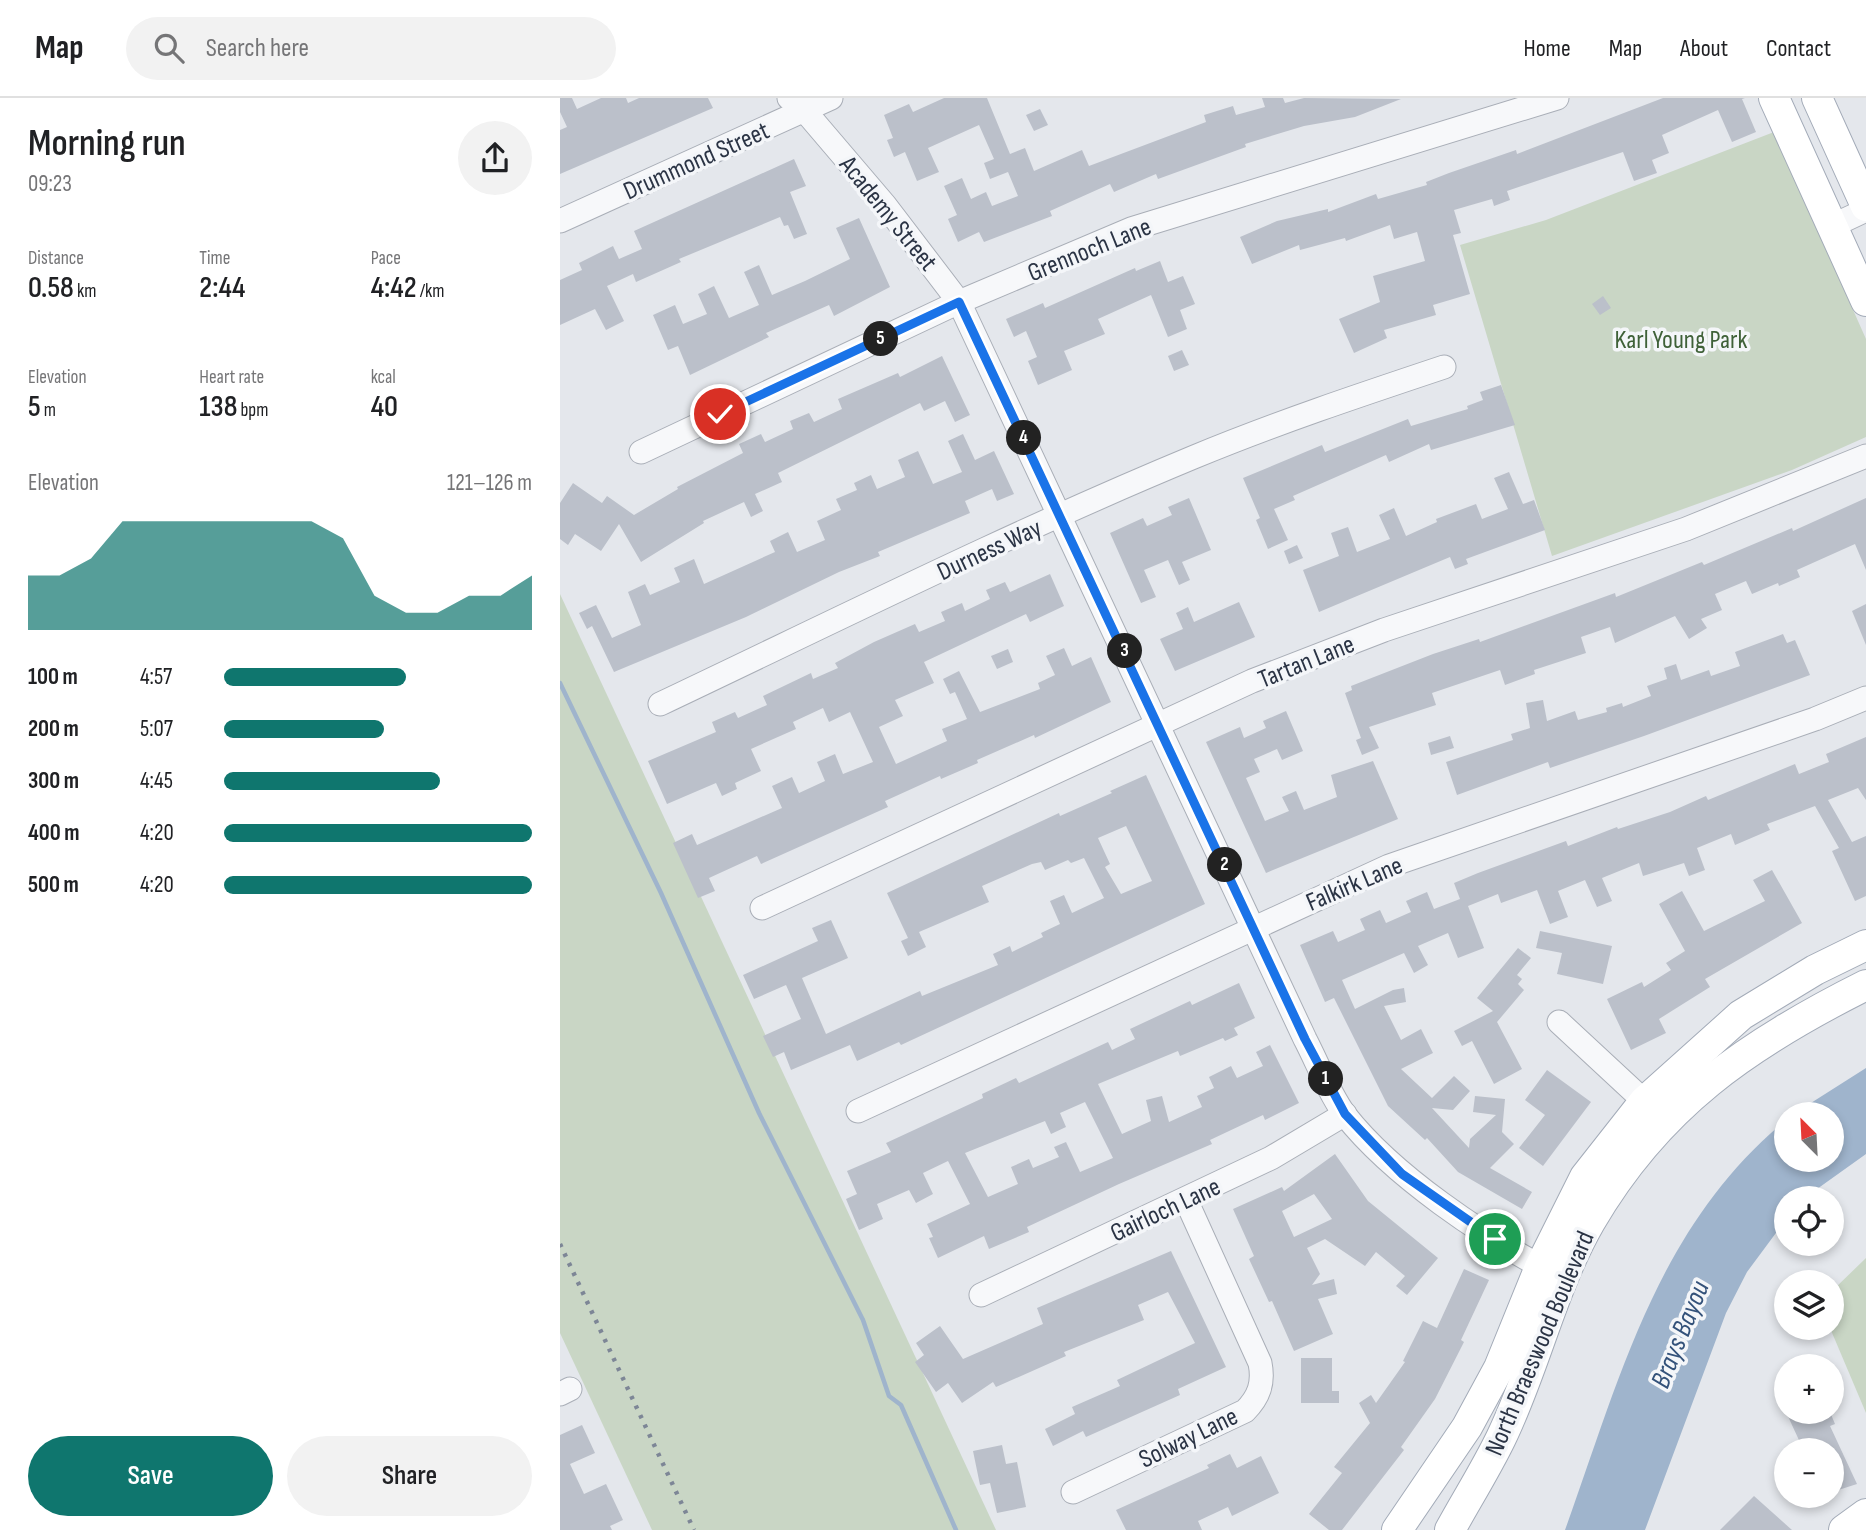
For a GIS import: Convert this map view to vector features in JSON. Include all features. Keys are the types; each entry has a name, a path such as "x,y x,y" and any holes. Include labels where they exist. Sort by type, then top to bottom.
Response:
{"main road":[{"path":"1774,98 1866,301"},
{"path":"1817,98 1866,208"},
{"name":"North Braeswood Boulevard","path":"1450,1530 1501,1438 1551,1273 1585,1177 1644,1102 1741,1015 1815,970 1866,945"},
{"name":"North Braeswood Boulevard","path":"1397,1530 1467,1427 1551,1273 1590,1223 1622,1173 1668,1121 1739,1056 1811,1012 1866,985"},
{"path":"1843,1530 1866,1514"}],"street":[{"name":"Drummond Street","path":"560,221 797,104 831,98"},
{"name":"Grennoch Lane","path":"641,452 959,302 1131,229 1557,98"},
{"name":"Academy Street","path":"797,104 885,205 959,302 1305,1039 1345,1114 1402,1174 1551,1273"},
{"path":"1832,226 1866,208"},
{"name":"Durness Way","path":"660,704 1061,515 1196,456 1346,399 1444,367"},
{"name":"Tartan Lane","path":"762,908 1252,681 1384,630 1686,529 1866,456"},
{"name":"Falkirk Lane","path":"858,1111 1389,866 1815,719 1866,698"},
{"path":"1559,1022 1668,1121"},
{"name":"Gairloch Lane","path":"981,1295 1271,1158 1345,1114"},
{"name":"Solway Lane","path":"1073,1492 1245,1411 1255,1401 1261,1388 1261,1363 1186,1200"}],"green space":[{"name":"Karl Young Park","path":"1774,132 1866,339 1866,437 1792,470 1552,556 1460,245 1546,220"},
{"path":"560,594 996,1530 652,1530 560,1333"},
{"path":"1866,1258 1866,1413 1844,1361 1844,1354 1841,1354 1835,1340 1844,1340 1844,1279"}],"water":[{"path":"1866,1068 1866,1154 1844,1170 1844,1102 1812,1102"},
{"name":"Brays Bayou","path":"1774,1131 1774,1172 1841,1172 1821,1186 1774,1186 1774,1236 1747,1272 1726,1313 1645,1530 1565,1530 1625,1361 1648,1308 1674,1256 1705,1207 1742,1161"}],"building":[{"path":"560,98 572,98 577,109 601,98 626,98 628,103 639,98 708,98 713,108 560,174 560,130 567,127 560,112"},
{"path":"944,98 987,98 1010,154 1025,148 1034,171 1082,150 1089,166 1206,122 1204,115 1233,106 1236,115 1265,107 1262,98 1283,98 1285,103 1304,98 1401,99 1355,117 1304,126 1245,144 1246,147 1158,179 1156,174 1114,192 1110,184 1050,211 1052,216 984,242 979,232 958,242 948,219 957,215 944,186 962,178 971,199 986,192 992,206 1018,196 1008,172 990,179 984,163 994,159 979,125 928,148 939,172 917,181 905,152 894,157 887,140 893,138 884,115 909,104 913,112"},
{"path":"1663,98 1745,98 1742,99 1756,132 1732,142 1718,110 1662,135 1669,153 1652,160 1657,173 1634,181 1623,152 1507,191 1510,200 1494,206 1492,199 1454,210 1461,233 1453,235 1470,294 1433,305 1436,315 1384,330 1387,338 1354,353 1339,319 1380,302 1373,276 1425,261 1417,232 1394,239 1390,225 1346,241 1345,238 1300,250 1299,245 1252,264 1240,237 1277,221 1328,209 1328,212 1376,194 1378,199 1427,185 1426,182 1449,173 1516,150 1517,154"},
{"path":"1040,109 1048,125 1034,131 1026,115"},
{"path":"794,159 806,186 790,192 807,234 794,239 788,225 784,226 780,217 679,259 681,262 636,282 633,274 607,286 624,321 606,330 595,309 560,325 560,280 582,270 579,263 613,246 619,259 642,249 634,231"},
{"path":"859,218 890,287 834,316 829,305 766,333 769,337 690,375 678,346 668,350 653,315 675,305 683,324 707,314 698,294 714,286 729,318 759,305 744,272 759,265 772,295 805,281 850,259 836,228"},
{"path":"1160,261 1168,282 1183,276 1195,304 1180,310 1187,329 1168,337 1151,295 1098,319 1105,334 1064,351 1072,370 1038,385 1028,361 1037,357 1026,331 1014,337 1006,319 1043,303 1045,308 1135,268 1136,271"},
{"path":"1603,296 1611,308 1600,315 1592,304"},
{"path":"1182,350 1189,365 1174,371 1168,356"},
{"path":"942,356 970,415 955,422 945,401 924,411 920,403 778,473 782,482 755,494 763,511 751,517 744,502 703,521 704,523 641,562 619,524 601,551 575,534 568,545 560,539 560,503 573,483 602,503 607,496 634,515 678,489 677,487 743,453 739,444 761,434 765,442 793,429 790,421 809,413 814,422 842,409 838,399 898,373 900,377"},
{"path":"1501,385 1515,425 1431,450 1429,444 1389,462 1386,455 1293,496 1295,500 1274,509 1288,540 1268,549 1256,520 1260,518 1243,478 1322,445 1325,452 1408,419 1411,426 1468,409 1467,406 1483,400 1480,392"},
{"path":"963,434 975,460 994,451 1014,494 997,501 992,489 965,501 970,513 878,552 880,556 839,572 746,617 614,672 592,626 587,629 579,613 596,605 612,638 641,625 628,592 645,584 650,595 680,582 674,568 694,559 704,584 775,552 770,541 788,532 797,552 825,540 817,521 841,510 836,499 857,490 854,483 871,475 877,489 905,477 898,460 918,451 933,484 962,472 948,441"},
{"path":"1509,472 1523,504 1534,500 1545,530 1466,559 1468,564 1455,569 1450,557 1319,612 1303,570 1339,556 1331,533 1348,527 1357,552 1390,539 1379,515 1394,508 1406,536 1437,522 1436,519 1476,504 1482,519 1508,509 1494,478"},
{"path":"1189,498 1211,550 1182,562 1190,580 1179,585 1168,560 1144,570 1156,597 1141,603 1110,533 1143,518 1147,526 1172,515 1168,507"},
{"path":"1866,498 1866,570 1855,544 1797,570 1800,577 1779,586 1778,583 1752,594 1746,581 1715,594 1722,610 1701,619 1707,628 1689,639 1675,616 1615,643 1610,627 1581,637 1586,653 1534,670 1535,674 1505,685 1500,670 1432,693 1436,705 1369,727 1379,748 1362,755 1356,740 1361,738 1345,693 1352,690 1351,686 1433,654 1479,639 1480,642 1615,593 1616,597 1702,562 1704,565 1792,528 1793,531"},
{"path":"1297,545 1303,558 1289,564 1284,551"},
{"path":"1050,574 1064,606 1030,622 1026,614 924,662 934,683 895,700 903,716 879,727 896,764 947,741 942,729 967,719 955,692 950,694 943,679 959,671 980,712 1040,689 1038,683 1055,675 1046,656 1064,648 1072,666 1091,657 1111,702 1035,738 1034,735 977,760 978,763 941,779 940,776 885,801 888,807 761,864 757,856 709,878 715,891 698,898 673,843 692,834 697,845 782,808 772,786 792,777 799,793 825,781 817,762 835,754 843,774 873,762 850,712 829,722 823,708 793,722 796,729 751,749 761,771 735,783 737,789 722,796 716,783 667,804 648,761 716,732 712,722 735,712 738,718 767,705 763,696 811,673 813,679 838,668 835,663 874,642 915,624 919,632 945,621 941,612 962,603 965,611 990,599 986,590 1005,582 1010,592"},
{"path":"1239,602 1255,637 1175,671 1160,639 1183,629 1176,613 1188,607 1194,622"},
{"path":"1866,604 1866,645 1852,611"},
{"path":"1783,634 1787,643 1795,640 1810,675 1550,768 1548,762 1457,795 1446,762 1513,740 1511,734 1530,728 1526,703 1543,700 1547,721 1575,711 1578,720 1607,712 1606,708 1622,703 1623,707 1651,696 1647,686 1667,679 1664,668 1676,664 1681,680 1709,670 1711,676 1740,666 1735,652"},
{"path":"1008,649 1013,662 997,669 991,656"},
{"path":"1286,711 1303,751 1282,760 1277,749 1254,759 1260,772 1246,778 1265,821 1289,811 1282,797 1296,791 1304,810 1337,797 1331,775 1373,761 1398,819 1266,873 1206,742 1240,727 1244,738 1266,728 1263,721"},
{"path":"1450,736 1454,748 1431,755 1428,743"},
{"path":"1866,737 1866,800 1858,788 1828,800 1852,842 1866,836 1866,896 1855,901 1832,851 1839,848 1815,806 1767,824 1770,830 1735,845 1731,834 1697,848 1705,870 1689,876 1684,863 1643,876 1639,863 1602,878 1612,901 1597,907 1585,880 1558,891 1568,917 1550,924 1537,890 1501,903 1498,894 1468,906 1484,948 1458,958 1448,933 1418,946 1428,965 1414,973 1404,953 1342,980 1355,1009 1393,990 1404,988 1406,1002 1384,1006 1401,1040 1421,1029 1433,1053 1401,1069 1432,1098 1454,1076 1470,1091 1453,1110 1432,1108 1469,1148 1470,1139 1496,1115 1473,1112 1475,1096 1505,1099 1502,1132 1514,1144 1490,1168 1532,1192 1522,1209 1458,1172 1427,1138 1425,1140 1388,1106 1334,998 1325,1002 1300,945 1333,931 1338,942 1365,930 1360,919 1380,910 1386,923 1411,912 1406,901 1427,892 1434,909 1460,899 1454,883 1478,873 1566,841 1568,846 1617,827 1618,829 1670,812 1706,796 1708,800 1795,764 1799,774 1829,762 1826,754"},
{"path":"1146,775 1205,904 901,1045 899,1042 857,1061 850,1045 791,1070 784,1052 773,1057 763,1036 801,1019 786,985 754,999 743,975 818,941 812,928 831,920 848,958 802,978 826,1034 920,991 922,996 998,965 993,954 1010,946 1012,952 1043,937 1041,933 1060,924 1050,901 1064,895 1072,913 1104,898 1084,858 1071,863 1068,860 1045,870 1041,862 1032,864 982,886 989,902 919,932 926,947 908,956 901,941 908,938 887,893 1059,813 1060,816 1112,793 1110,791","holes":["1126,826 1152,881 1121,894 1105,867 1110,864 1098,838"]},
{"path":"1772,870 1802,923 1705,979 1710,987 1659,1019 1666,1033 1631,1050 1607,999 1642,982 1644,987 1671,970 1666,963 1685,951 1659,904 1682,891 1704,931 1765,901 1753,880"},
{"path":"1540,931 1612,946 1603,984 1557,974 1562,953 1536,948"},
{"path":"1518,948 1531,958 1517,975 1522,979 1518,984 1524,990 1497,1022 1522,1069 1494,1084 1472,1041 1462,1046 1454,1031 1493,1011 1477,998"},
{"path":"1239,983 1255,1018 1234,1028 1238,1035 1225,1041 1223,1038 1180,1056 1178,1051 1098,1084 1122,1134 1151,1121 1146,1100 1162,1096 1169,1122 1202,1107 1197,1096 1214,1088 1209,1077 1231,1066 1237,1078 1263,1066 1256,1052 1270,1045 1299,1103 1265,1120 1263,1115 1210,1140 1212,1144 1027,1227 1029,1232 989,1249 984,1236 938,1258 929,1238 933,1237 927,1224 970,1204 948,1161 923,1173 933,1194 916,1203 909,1190 877,1204 883,1219 859,1230 846,1199 857,1194 847,1171 891,1152 886,1143 983,1098 982,1094 1016,1078 1019,1083 1108,1042 1112,1050 1135,1039 1130,1029 1190,1001 1192,1005","holes":["1085,1102 1113,1158 1080,1172 1066,1142 1054,1147 1059,1157 1033,1168 1029,1159 1011,1167 1018,1184 988,1197 965,1153 1045,1121 1051,1134 1066,1127 1060,1113"]},
{"path":"1547,1070 1591,1102 1543,1166 1519,1148 1545,1115 1525,1100"},
{"path":"1335,1154 1368,1201 1438,1258 1407,1295 1396,1286 1405,1276 1376,1252 1365,1266 1325,1239 1307,1248 1320,1274 1312,1285 1334,1279 1337,1294 1318,1299 1333,1334 1294,1351 1272,1301 1269,1302 1249,1259 1254,1256 1233,1209 1282,1187 1284,1191","holes":["1314,1194 1332,1219 1294,1237 1282,1211"]},
{"path":"1171,1251 1226,1367 1178,1389 1180,1395 1086,1437 1083,1431 1053,1446 1045,1429 1075,1414 1072,1407 1120,1386 1117,1380 1195,1343 1168,1292 1138,1305 1144,1320 1064,1352 1066,1356 996,1387 993,1382 962,1403 948,1383 936,1392 915,1362 924,1355 916,1343 940,1326 963,1359 1043,1324 1037,1308"},
{"path":"1464,1269 1489,1280 1461,1340 1464,1342 1435,1399 1401,1447 1404,1450 1342,1530 1329,1530 1309,1514 1342,1473 1334,1467 1370,1423 1359,1403 1371,1395 1376,1403 1405,1362 1403,1361 1423,1321 1437,1328"},
{"path":"1301,1358 1332,1358 1332,1391 1339,1391 1339,1403 1301,1403"},
{"path":"1792,1424 1835,1424 1830,1426 1836,1438 1798,1438"},
{"path":"582,1425 595,1453 570,1464 584,1494 606,1484 623,1520 610,1526 612,1530 560,1530 560,1435"},
{"path":"1002,1445 1006,1464 1017,1462 1026,1507 997,1513 990,1483 980,1485 973,1451"},
{"path":"1230,1454 1237,1468 1261,1456 1279,1493 1232,1516 1228,1507 1198,1521 1202,1530 1126,1530 1116,1510 1209,1468 1207,1465"},
{"path":"1844,1456 1857,1484 1844,1488"},
{"path":"1754,1496 1792,1530 1720,1530"}],"waterway":[{"path":"560,683 661,893 759,1113 863,1320 889,1396 901,1405 956,1530"}],"railway":[{"path":"560,1244 694,1530"}],"route":[{"path":"720,414 959,302 1305,1039 1345,1114 1402,1174 1495,1239"}]}
